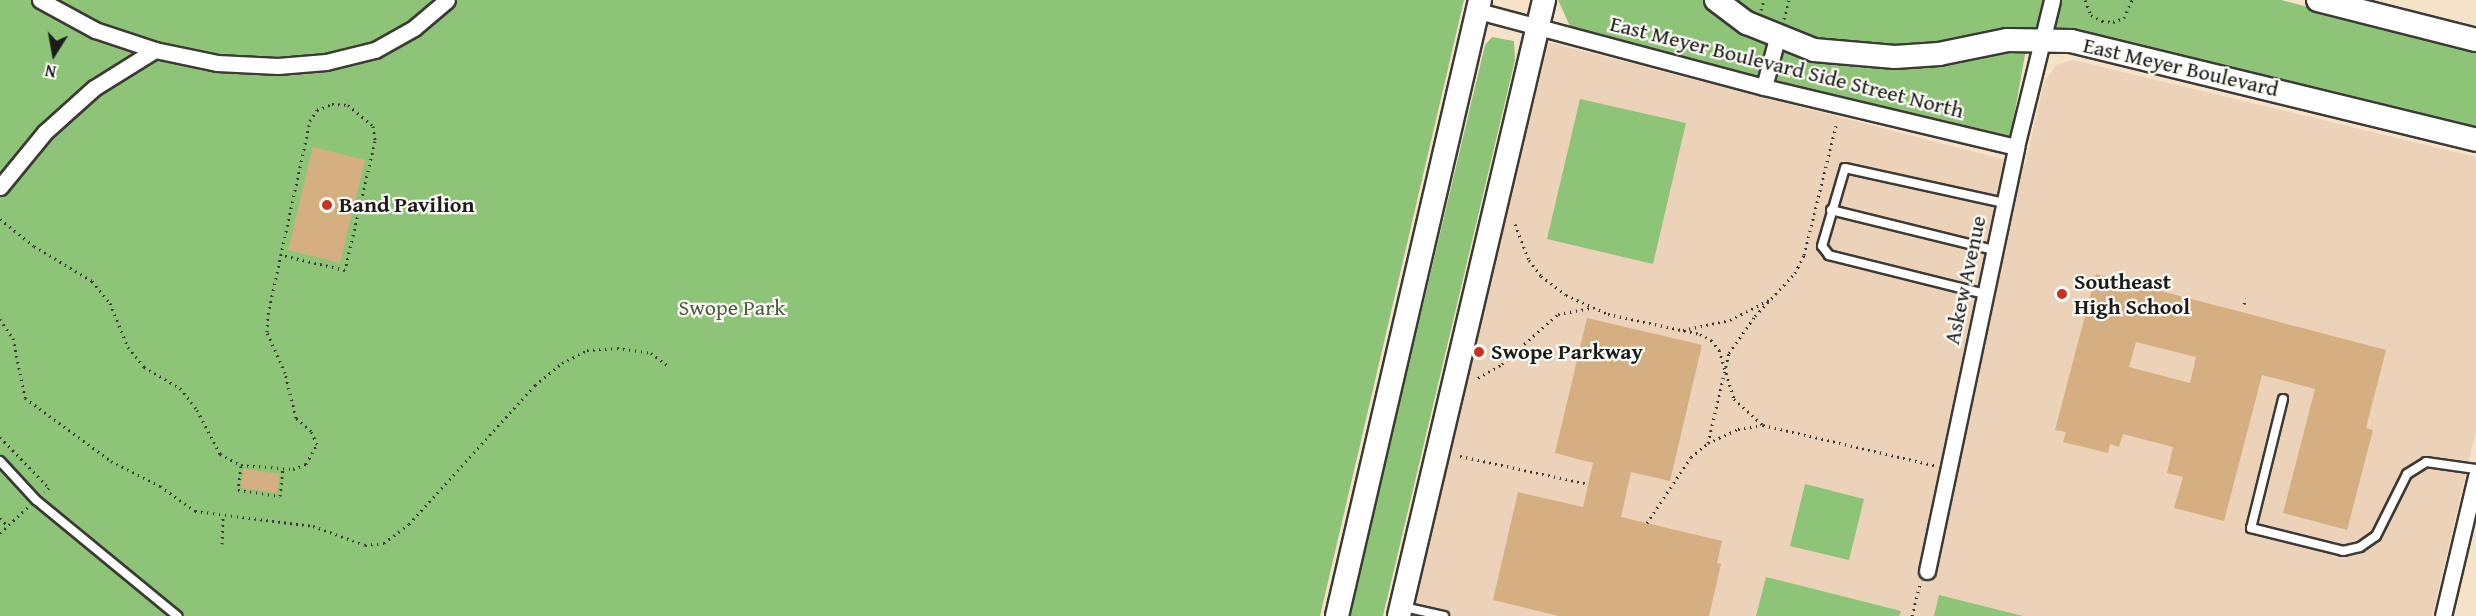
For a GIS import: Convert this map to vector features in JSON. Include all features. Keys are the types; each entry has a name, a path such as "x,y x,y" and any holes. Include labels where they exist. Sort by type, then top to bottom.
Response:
{"main road":[{"path":"1400,611 1544,0"},
{"name":"East Meyer Boulevard","path":"1716,0 1747,23 1780,31 1814,50 1895,57 1939,54 2007,40 2042,40 2103,46 2476,140"},
{"path":"2320,0 2476,40"},
{"path":"1337,616 1479,6"}],"street":[{"path":"40,0 95,30 155,50 218,63 278,66 326,62 375,50 414,28 447,0"},
{"name":"Askew Avenue","path":"1923,576 2016,147 2052,0"},
{"name":"East Meyer Boulevard Side Street North","path":"1479,6 1539,28 1764,87 2016,147"},
{"path":"1764,87 1780,31"},
{"path":"0,187 45,132 94,88 155,50"},
{"path":"2443,616 2476,476"}],"lane":[{"path":"1985,294 1829,255 1822,246 1841,172 1850,167 2004,203"},
{"path":"1831,210 1994,250"},
{"path":"2283,399 2251,528 2343,552 2360,547 2376,536 2407,474 2426,462 2476,469"},
{"path":"0,461 36,500 177,616"},
{"path":"1400,611 1444,616"}],"path":[{"path":"1780,31 1789,0"},
{"path":"2085,0 2091,15 2102,21 2113,22 2124,18 2132,0"},
{"path":"0,219 34,246 92,281 110,303 128,347 144,367 163,375 180,388 197,410 220,454 242,465 283,468 306,464 317,444 311,431 296,418 285,373 267,333 282,255 310,121 317,110 332,104 348,105 373,126 375,141 345,270 282,255"},
{"path":"1708,443 1725,370 1739,335 1775,296 1804,255 1836,126"},
{"path":"1515,224 1528,260 1541,276 1592,308 1711,340 1719,350 1734,399 1763,425"},
{"path":"1680,330 1730,320 1775,296"},
{"path":"2244,304 2246,298"},
{"path":"1478,378 1502,364 1557,314 1592,308"},
{"path":"0,319 13,338 21,385 31,404 63,423 111,461 160,486 188,507 223,516 273,519 313,526 365,545 384,543 409,524 547,374 587,350 617,348 642,351 658,356 668,366"},
{"path":"1647,523 1691,457 1708,443 1738,429 1763,425 1934,465"},
{"path":"1460,456 1588,484"},
{"path":"242,465 238,490 280,495 283,468"},
{"path":"222,544 223,516"},
{"path":"0,518 8,526 0,533"},
{"path":"1912,616 1923,576"}],"shaded area":[{"name":"Southeast High School","path":"1548,42 2025,165 2044,83 2056,65 2073,60 2476,157 2476,431 2432,616 1411,616"}],"green space":[{"name":"Swope Park","path":"0,0 1464,0 1320,616 0,616"},
{"path":"1558,0 2281,0 2476,51 2476,131 2029,32 2010,139 1998,143 1570,26"},
{"path":"1492,37 1514,41 1515,60 1383,616 1349,616 1485,45"},
{"path":"1580,99 1686,123 1653,264 1547,239"},
{"path":"1805,484 1864,499 1849,560 1790,546"},
{"path":"1766,577 1901,611 1899,616 1756,616"},
{"path":"1939,595 2023,616 1934,616"}],"building":[{"name":"Band Pavilion","path":"313,147 365,160 340,263 288,250"},
{"name":"Southeast High School","path":"2096,274 2386,350 2366,428 2373,430 2347,530 2283,513 2315,389 2262,375 2224,521 2174,508 2183,477 2167,473 2173,447 2123,434 2119,447 2110,444 2108,453 2063,442 2066,432 2055,430","holes":["2136,342 2196,357 2190,383 2129,367"]},
{"path":"1587,318 1702,345 1670,481 1631,472 1621,517 1722,541 1717,563 1721,564 1709,616 1559,616 1493,600 1518,492 1583,507 1593,463 1555,453"},
{"path":"243,469 280,474 277,493 241,488"}],"place":[{"name":"Band Pavilion","path":"327,205"},
{"name":"Southeast High School","path":"2062,294"},
{"name":"Swope Parkway","path":"1479,352"}]}
